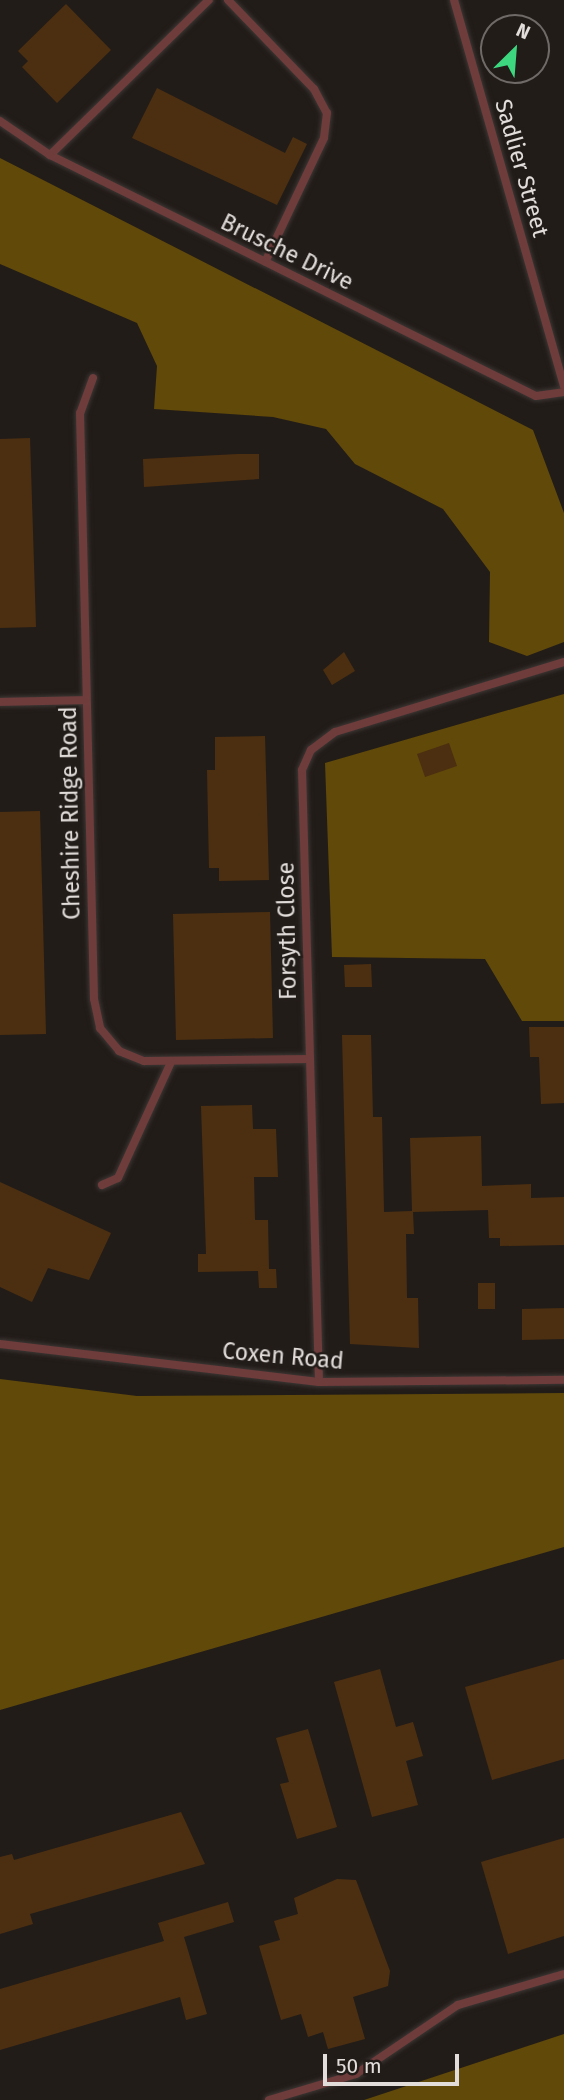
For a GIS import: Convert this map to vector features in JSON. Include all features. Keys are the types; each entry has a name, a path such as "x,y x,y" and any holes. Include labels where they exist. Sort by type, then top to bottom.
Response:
{"lane":[{"path":"50,155 209,0"},
{"path":"228,0 314,89 327,113 324,138 265,262"},
{"name":"Sadlier Street","path":"454,0 564,390"},
{"name":"Brusche Drive","path":"0,121 50,155 536,396 564,390"},
{"name":"Cheshire Ridge Road","path":"93,377 80,413 94,999 100,1028 119,1051 171,1062 309,1059"},
{"name":"Forsyth Close","path":"319,1382 302,769 311,750 335,732 564,662"},
{"path":"0,702 86,700"},
{"path":"102,1185 118,1178 171,1062"},
{"name":"Coxen Road","path":"0,1344 319,1382 564,1380"},
{"path":"269,2100 356,2074 458,2005 564,1974"}],"shaded area":[{"path":"0,158 533,430 564,513 564,642 527,656 489,642 490,572 443,509 355,464 326,429 273,417 154,409 157,366 137,323 0,264"},
{"path":"564,694 564,1021 522,1021 485,959 332,957 325,763"},
{"path":"0,1379 137,1396 564,1393 564,1547 0,1710"},
{"path":"564,2034 564,2100 364,2100"}],"building":[{"path":"66,4 111,50 57,103 22,67 28,61 18,51"},
{"path":"157,88 285,153 293,137 307,144 277,205 132,138"},
{"path":"30,438 36,627 0,628 0,439"},
{"path":"259,454 259,479 144,487 143,459"},
{"path":"344,652 355,671 332,685 323,670"},
{"path":"265,736 269,880 219,881 219,868 209,868 207,770 215,770 215,737"},
{"path":"449,743 457,766 425,777 417,754"},
{"path":"40,811 46,1034 0,1035 0,812"},
{"path":"270,912 273,1038 176,1040 173,914"},
{"path":"371,964 372,987 345,987 344,965"},
{"path":"529,1027 564,1027 564,1103 541,1104 539,1057 530,1057"},
{"path":"342,1035 371,1035 373,1117 382,1117 384,1212 412,1211 410,1138 481,1136 482,1186 531,1184 531,1198 564,1197 564,1245 500,1246 500,1238 489,1238 488,1210 413,1212 414,1234 406,1234 407,1298 418,1298 419,1348 350,1344"},
{"path":"252,1105 253,1129 276,1129 278,1177 254,1177 255,1220 268,1220 269,1269 276,1269 277,1288 259,1288 258,1271 198,1272 198,1254 206,1254 201,1106"},
{"path":"0,1182 111,1233 89,1280 48,1268 32,1302 0,1287"},
{"path":"478,1283 495,1283 495,1309 478,1309"},
{"path":"564,1308 564,1339 522,1340 522,1309"},
{"path":"564,1659 564,1759 492,1780 465,1687"},
{"path":"380,1669 396,1727 413,1722 423,1756 406,1761 418,1805 372,1817 334,1682"},
{"path":"308,1729 337,1827 297,1839 280,1784 289,1782 276,1738"},
{"path":"181,1812 205,1864 30,1914 33,1924 0,1934 0,1857 12,1854 14,1860"},
{"path":"564,1838 564,1936 508,1954 481,1862"},
{"path":"337,1879 356,1880 390,1971 388,1986 353,1997 365,2039 328,2049 323,2032 308,2037 301,2014 281,2020 259,1946 280,1940 274,1921 298,1914 294,1898"},
{"path":"228,1902 234,1922 184,1937 207,2014 186,2020 180,1997 0,2050 0,1989 164,1941 158,1923"}]}
